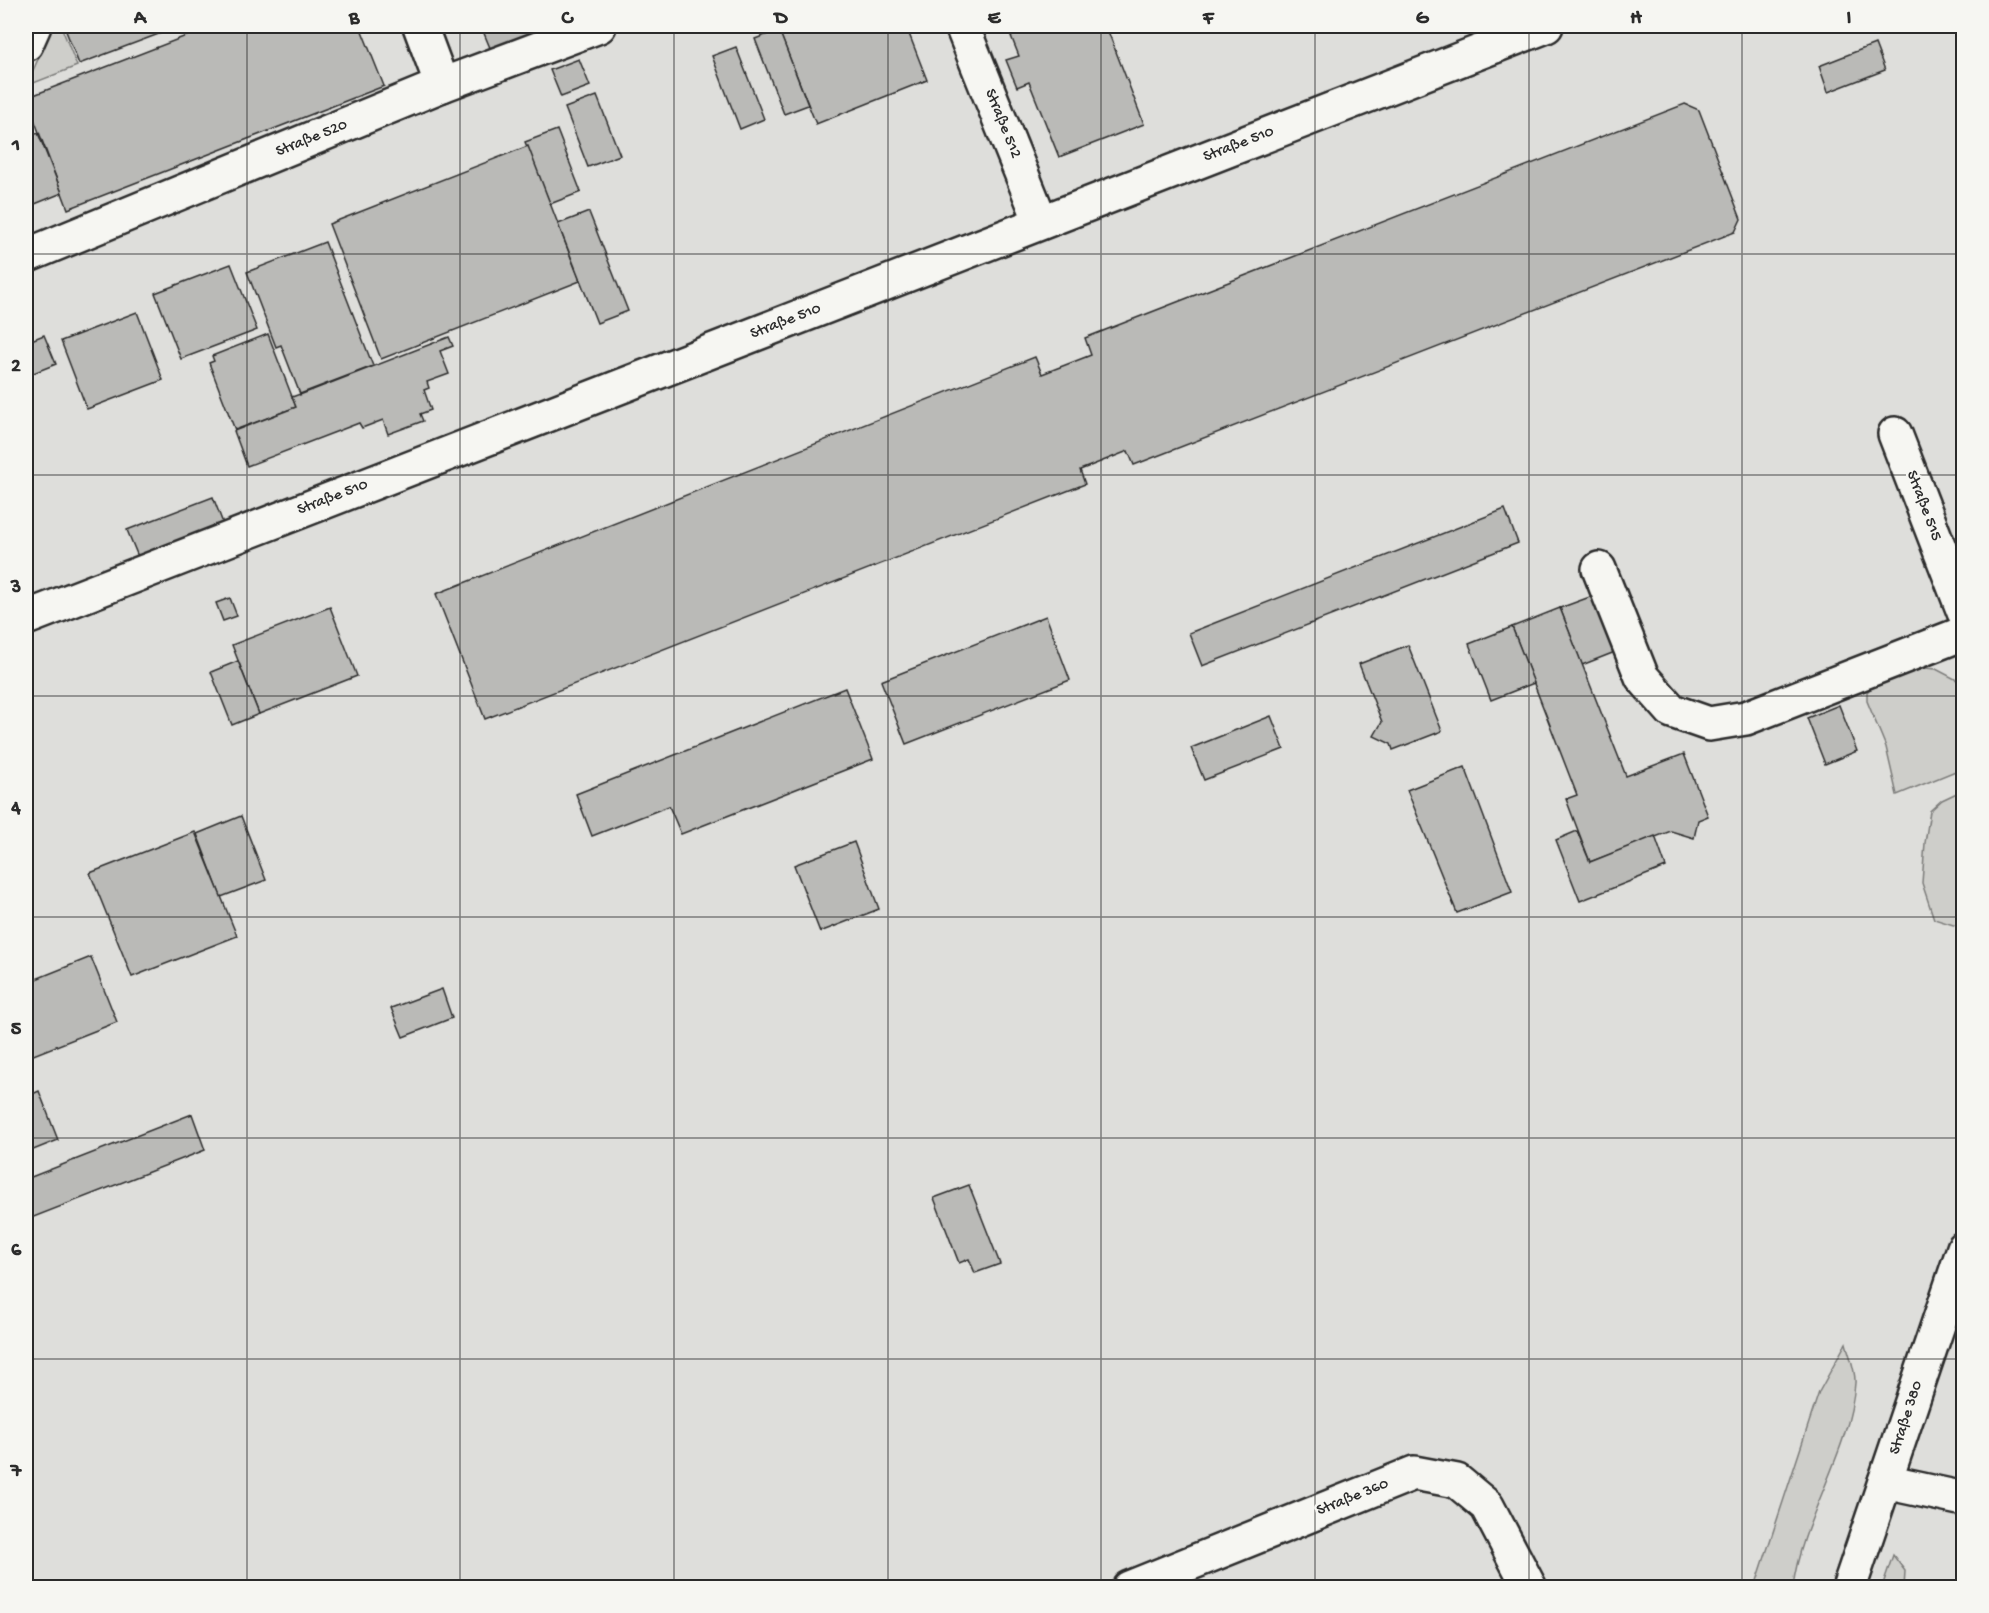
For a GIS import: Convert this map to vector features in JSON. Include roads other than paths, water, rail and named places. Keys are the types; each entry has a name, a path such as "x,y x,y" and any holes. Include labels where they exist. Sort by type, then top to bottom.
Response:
{"street":[{"path":"26,44 34,26"},
{"path":"420,26 442,85"},
{"name":"Straße 520","path":"26,256 442,85 599,26"},
{"name":"Straße 512","path":"962,26 1041,222"},
{"name":"Straße 510","path":"26,618 1546,26"},
{"name":"Straße 515","path":"1895,434 1964,612"},
{"path":"1599,569 1642,677 1672,711 1709,724 1746,718 1964,633"},
{"name":"Straße 380","path":"1850,1587 1964,1248"},
{"name":"Straße 360","path":"1129,1587 1414,1473 1457,1481 1487,1506 1530,1587"},
{"path":"1885,1482 1964,1499"}]}
